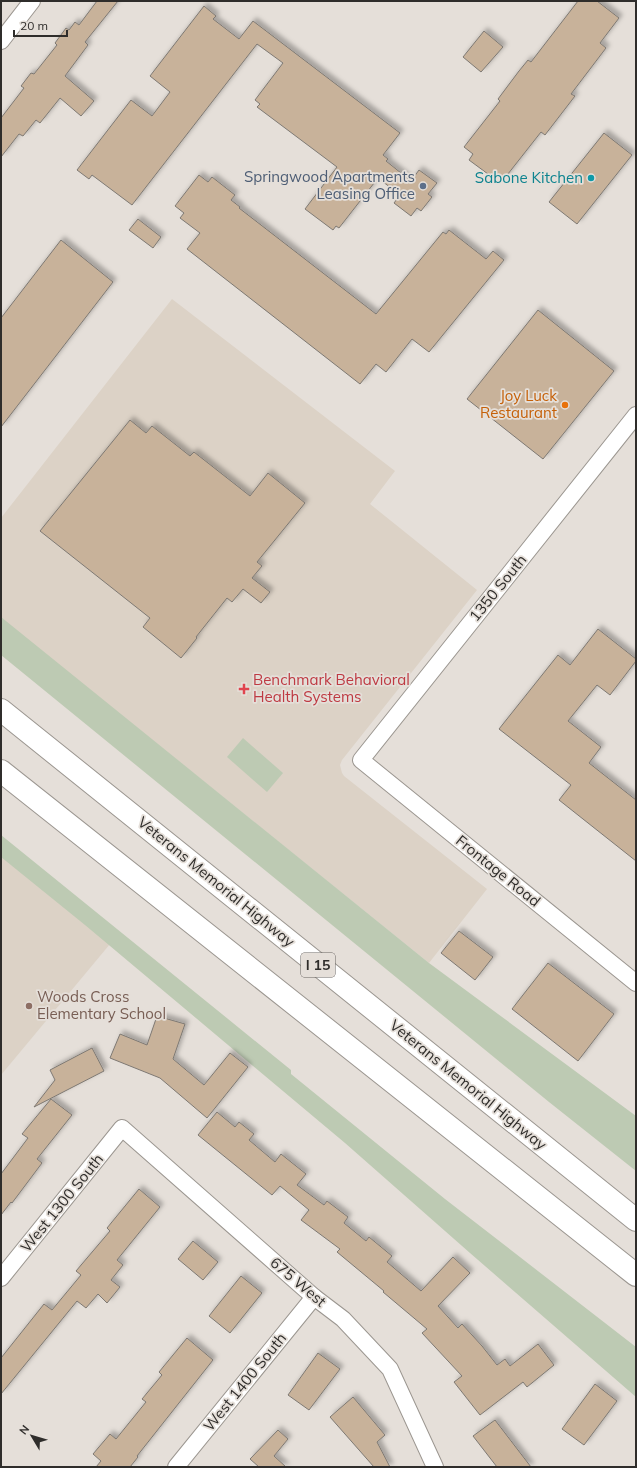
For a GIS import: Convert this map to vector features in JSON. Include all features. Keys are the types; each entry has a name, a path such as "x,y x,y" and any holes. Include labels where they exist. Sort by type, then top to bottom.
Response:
{"highway":[{"name":"Veterans Memorial Highway","path":"1,710 636,1220"},
{"path":"1,771 636,1275"}],"street":[{"path":"1,40 32,1"},
{"name":"1350 South","path":"360,760 636,415"},
{"name":"Frontage Road","path":"360,760 636,983"},
{"name":"West 1300 South","path":"1,1278 122,1128"},
{"name":"675 West","path":"122,1128 314,1297 343,1319 390,1369 435,1467"},
{"name":"West 1400 South","path":"176,1467 314,1297"}],"shaded area":[{"name":"Benchmark Behavioral Health Systems","path":"172,299 395,471 370,504 477,590 342,760 340,765 344,776 487,889 429,963 1,618 1,518"},
{"name":"Woods Cross Elementary School","path":"1,847 115,938 1,1075"}],"green space":[{"path":"1,617 429,963 636,1116 636,1171 549,1102 1,655"},
{"path":"243,738 283,773 267,792 227,757"},
{"path":"1,835 291,1070 291,1074 445,1199 636,1347 636,1397 345,1143 85,925 1,857"}],"building":[{"path":"97,1 118,1 85,42 88,45 65,76 94,101 81,116 60,98 40,123 36,120 23,136 19,134 1,157 1,118 24,88 21,86 31,73 34,74 57,45 55,43 66,28 69,30 75,22 79,25"},
{"path":"578,1 597,1 619,18 600,43 606,48 571,94 575,96 545,135 541,132 504,179 495,172 492,177 469,160 473,154 464,147 500,101 498,99 519,71 528,60 531,62"},
{"path":"204,6 216,16 213,19 239,39 253,21 400,133 383,155 388,159 386,161 411,181 419,170 437,183 428,194 432,197 421,211 417,208 411,216 394,203 400,195 378,178 339,228 336,226 333,230 305,209 337,167 257,107 260,104 255,100 283,63 257,44 132,205 92,175 89,179 77,170 131,100 152,116 170,92 150,76"},
{"path":"484,31 503,47 481,72 463,57"},
{"name":"Sabone Kitchen","path":"604,133 632,155 577,224 549,202"},
{"path":"199,175 208,182 212,177 235,195 231,200 240,207 239,208 376,314 443,232 446,234 449,230 486,259 493,251 504,260 429,352 412,339 386,372 376,364 360,384 187,249 200,233 180,218 184,213 175,206"},
{"path":"138,219 161,237 153,248 129,230"},
{"path":"61,240 113,282 1,427 1,318"},
{"path":"538,310 614,371 543,459 467,399"},
{"path":"130,420 146,433 152,426 190,456 194,452 250,496 268,473 305,503 257,562 262,566 252,578 270,592 261,603 243,589 232,602 227,598 181,658 143,627 150,618 40,531"},
{"path":"598,629 636,659 636,661 610,695 597,685 568,721 601,747 589,763 636,800 636,861 559,800 571,785 499,729 558,655 570,665"},
{"path":"459,931 493,957 475,980 441,953"},
{"path":"548,963 614,1014 578,1061 512,1009"},
{"path":"157,1016 185,1024 173,1059 204,1085 230,1053 248,1067 207,1118 160,1078 110,1058 120,1034 147,1045"},
{"path":"92,1048 104,1071 34,1107 55,1080 50,1070"},
{"path":"51,1099 72,1115 37,1159 42,1163 12,1203 11,1202 1,1215 1,1174 28,1138 22,1134"},
{"path":"217,1112 235,1127 239,1122 254,1134 249,1140 275,1162 281,1154 306,1174 297,1185 324,1205 327,1201 348,1217 344,1223 366,1241 369,1237 392,1256 387,1262 421,1291 453,1257 470,1273 438,1306 458,1328 462,1324 497,1365 505,1359 510,1366 538,1344 554,1365 527,1387 523,1382 480,1415 454,1382 462,1376 422,1333 427,1329 337,1252 340,1249 301,1220 309,1210 280,1186 272,1195 198,1135"},
{"path":"139,1189 160,1207 117,1260 123,1265 111,1280 120,1287 107,1303 98,1294 86,1308 77,1301 1,1394 1,1358 44,1304 52,1310 81,1275 76,1271 110,1231 107,1228"},
{"path":"193,1241 218,1262 203,1280 178,1259"},
{"path":"241,1276 262,1293 230,1333 209,1316"},
{"path":"187,1338 213,1360 137,1456 138,1457 130,1467 96,1467 101,1461 93,1454 110,1434 116,1439 146,1402 142,1399 162,1375 159,1372"},
{"path":"318,1353 340,1369 309,1410 288,1395"},
{"path":"595,1384 617,1401 584,1445 562,1429"},
{"path":"353,1397 385,1435 377,1442 390,1467 374,1467 330,1417"},
{"path":"495,1420 531,1467 497,1467 473,1436"},
{"path":"278,1430 288,1439 274,1456 286,1467 259,1467 250,1459"}],"place":[{"name":"Sabone Kitchen","path":"591,178"},
{"name":"Springwood Apartments Leasing Office","path":"423,186"},
{"name":"Joy Luck Restaurant","path":"565,405"},
{"name":"Benchmark Behavioral Health Systems","path":"244,689"},
{"name":"Woods Cross Elementary School","path":"29,1006"}]}
